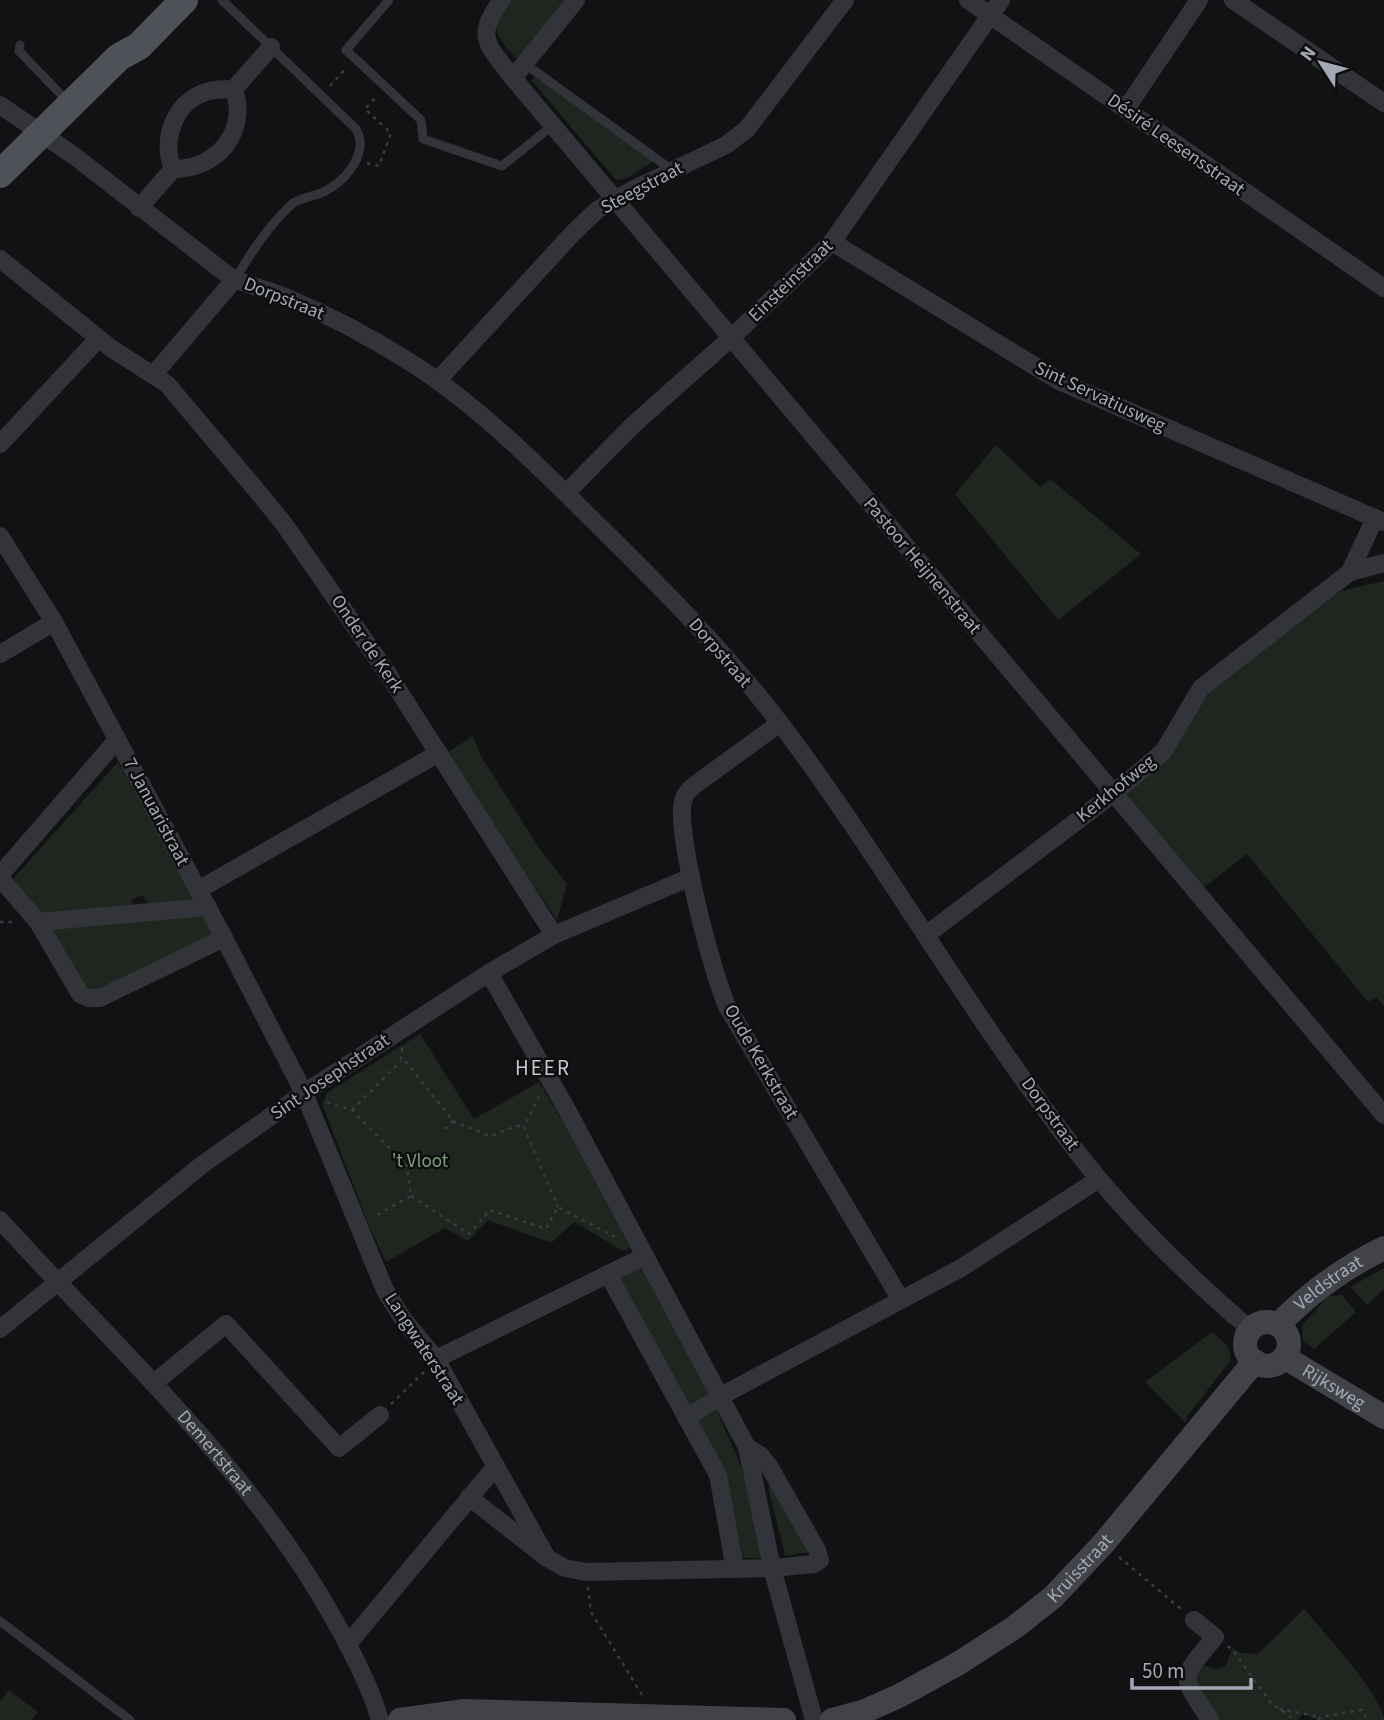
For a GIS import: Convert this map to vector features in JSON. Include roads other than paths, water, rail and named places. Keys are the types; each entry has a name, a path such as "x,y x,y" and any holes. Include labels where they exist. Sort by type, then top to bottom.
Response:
{"main road":[{"path":"119,57 124,39 158,0"},
{"path":"0,174 119,57 139,46 184,0"}],"street":[{"name":"Pastoor Heijnenstraat","path":"502,0 487,25 488,44 513,78 1384,1115"},
{"path":"513,78 576,0"},
{"name":"Steegstraat","path":"438,380 597,210 614,199 726,145 747,129 845,0"},
{"name":"Désiré Leesensstraat","path":"968,0 1384,288"},
{"name":"Einsteinstraat","path":"565,493 633,425 731,338 832,242 1001,0"},
{"path":"1126,109 1199,0"},
{"path":"1233,0 1384,103"},
{"path":"173,169 167,143 174,120 182,108 203,93 215,89 234,89 271,47"},
{"path":"139,208 173,169 199,166 210,160 230,140 238,112 234,89"},
{"name":"Dorpstraat","path":"0,106 73,155 235,279 279,294 328,317 399,355 438,380 565,493 691,618 780,723 869,848 1028,1085 1099,1179 1162,1247 1251,1330"},
{"name":"Sint Servatiusweg","path":"832,242 1059,382 1379,520"},
{"name":"Onder de Kerk","path":"0,259 99,339 167,384 284,524 388,674 554,934"},
{"path":"154,374 235,279"},
{"path":"0,444 99,339"},
{"name":"Kerkhofweg","path":"926,935 1114,793 1163,752 1201,688 1350,572 1379,520"},
{"name":"7 Januaristraat","path":"0,536 54,622 208,907 304,1093"},
{"name":"Kerkhofweg","path":"1350,572 1384,563"},
{"path":"0,654 54,622"},
{"name":"Oude Kerkstraat","path":"780,723 692,787 684,798 683,832 691,877 728,1008 901,1300"},
{"path":"117,740 6,856 0,876 38,922 80,994 89,999 100,998 224,938"},
{"path":"198,890 439,753"},
{"name":"Sint Josephstraat","path":"0,1329 204,1164 304,1093 554,934 691,877"},
{"path":"38,922 208,907"},
{"path":"489,973 552,1084 747,1447 772,1568 814,1720"},
{"name":"Langwaterstraat","path":"304,1093 385,1290 403,1319 436,1359 547,1558"},
{"path":"686,1418 721,1396 995,1248 1099,1179"},
{"name":"Demertstraat","path":"0,1220 154,1383 265,1512 311,1580 348,1644 374,1700 380,1720"},
{"name":"Veldstraat","path":"1278,1325 1320,1285 1345,1268 1384,1248"},
{"path":"436,1359 645,1256"},
{"path":"608,1274 718,1475 736,1569"},
{"path":"1265,1322 1278,1325 1285,1331 1289,1341 1284,1357 1270,1365 1255,1361 1246,1349 1246,1340 1251,1330 1265,1322"},
{"path":"154,1383 226,1324 339,1448 380,1415"},
{"name":"Rijksweg","path":"1284,1357 1384,1417"},
{"name":"Kruisstraat","path":"854,1717 959,1663 1015,1627 1053,1597 1103,1544 1255,1361"},
{"path":"469,1497 547,1558 565,1568 586,1572 772,1568 814,1564 820,1560 817,1550 769,1466 760,1455 747,1447"},
{"path":"348,1644 496,1465"},
{"path":"1188,1615 1215,1637 1192,1666 1187,1677 1188,1687 1210,1720"},
{"path":"400,1720 465,1711 784,1720"}],"lane":[{"path":"222,0 356,129 362,145 356,160 341,180 324,192 295,201 288,207 258,242 235,279"},
{"path":"389,0 346,50 421,120 423,139 502,166 552,126"},
{"path":"20,45 19,51 71,104"},
{"path":"525,64 674,171"},
{"path":"0,1621 131,1720"}],"district":[{"name":"HEER","path":"543,1068"}],"park label":[{"name":"'t Vloot","path":"420,1161"}]}
